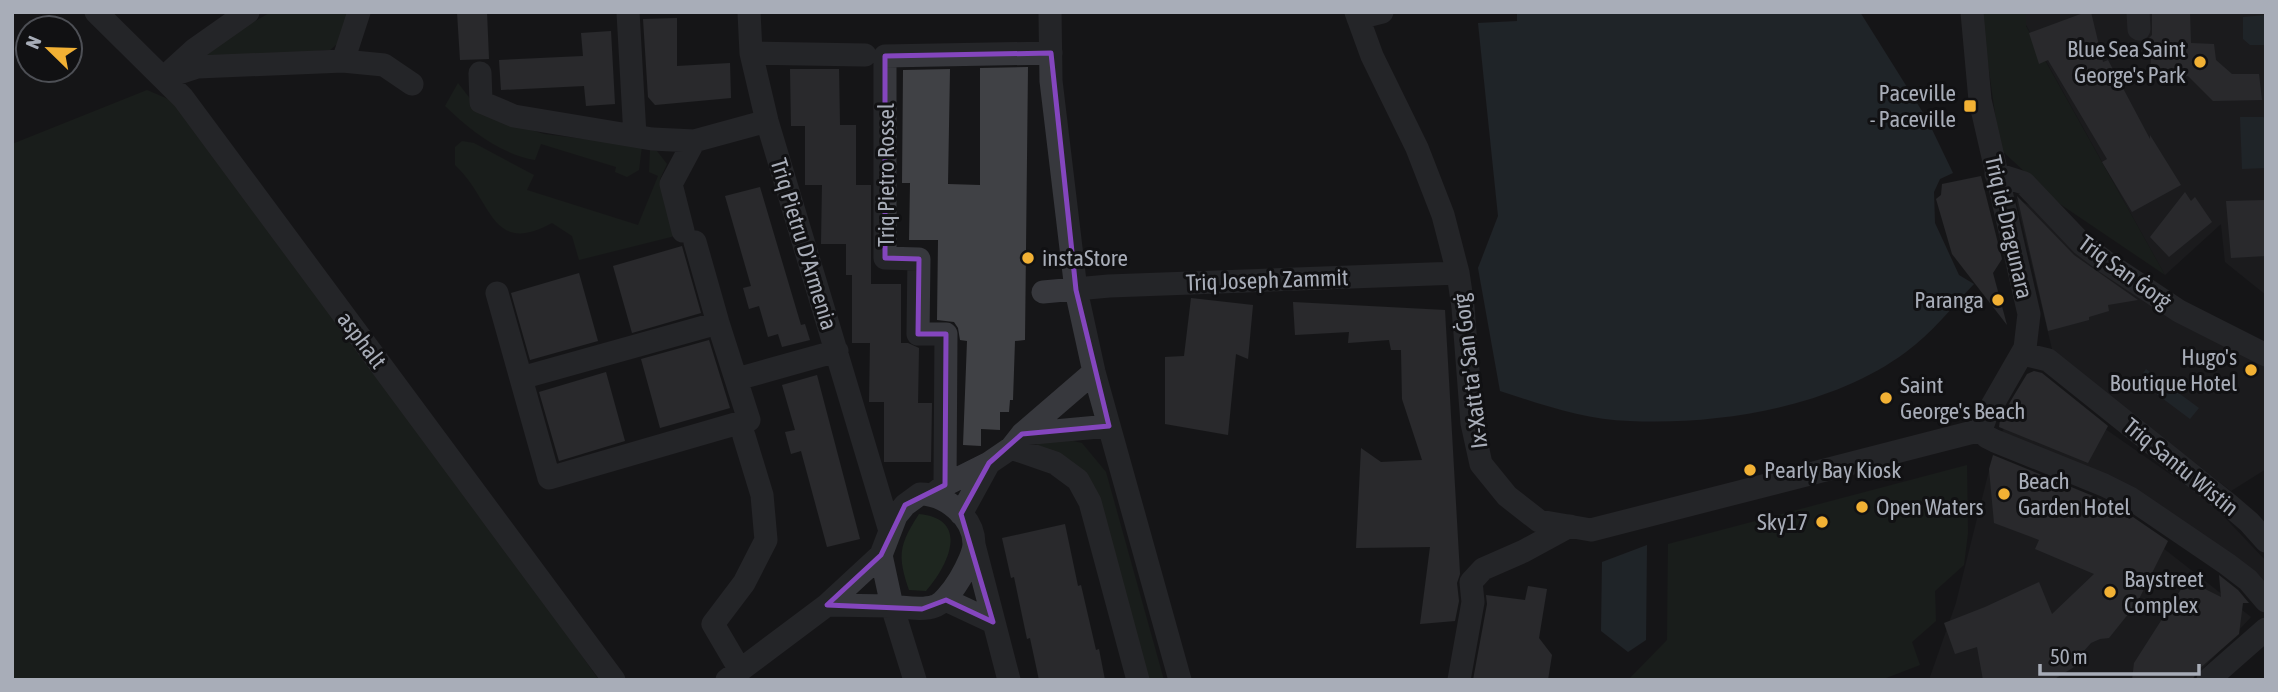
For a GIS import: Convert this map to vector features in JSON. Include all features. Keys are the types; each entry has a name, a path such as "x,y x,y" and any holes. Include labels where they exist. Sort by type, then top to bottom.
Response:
{"street":[{"name":"asphalt","path":"96,12 183,98 614,680"},
{"path":"163,78 194,50 248,12"},
{"path":"343,61 359,12"},
{"path":"628,12 635,136"},
{"name":"Triq Pietru D'Armenia","path":"749,12 751,53 767,121 890,531"},
{"path":"1050,12 1051,81 1076,290 1094,372 1180,680"},
{"path":"1357,15 1382,12"},
{"name":"Triq id-Dragunara","path":"1972,12 1980,100 2027,305 2029,328 2023,354 1986,416 1981,430"},
{"name":"Ix-Xatt ta' San Ġorġ","path":"1357,15 1372,56 1421,159 1443,215 1464,307 1472,423 1481,464 1507,496 1539,521 1591,530 1981,430"},
{"path":"751,53 865,55"},
{"name":"Triq Pietro Rossel","path":"933,491 946,334 918,334 919,259 885,258 885,56 1051,53"},
{"path":"163,78 197,67 343,61 384,65 412,84"},
{"path":"480,73 481,102 514,116 635,136 694,141 767,121"},
{"path":"497,293 550,478 749,420 671,184 694,141"},
{"name":"Triq San Ġorġ","path":"1996,174 2024,183 2082,244 2107,263 2179,311 2266,355"},
{"name":"Triq Joseph Zammit","path":"1043,292 1109,286 1458,273"},
{"path":"521,378 718,323"},
{"path":"737,379 837,351"},
{"name":"Triq Santu Wistin","path":"2023,354 2048,360 2228,504 2266,541"},
{"path":"744,436 762,495 766,540 744,583 713,624 734,675 827,605 881,555 896,516 933,491 989,463 1094,372"},
{"path":"1017,441 1109,426"},
{"path":"1981,430 1995,442 2130,498 2227,564 2248,580 2266,601"},
{"path":"1017,441 1079,480 1090,502 1138,680"},
{"path":"961,514 989,463"},
{"path":"873,472 902,491 933,491 967,520 1009,680"},
{"path":"1459,680 1473,602 1471,582 1483,569 1570,526"},
{"path":"827,605 922,609 937,606 946,600 961,578 974,545"},
{"path":"881,555 892,606 915,680"},
{"path":"946,600 993,622"},
{"path":"908,657 922,609"},
{"path":"2208,680 2266,629"}],"highlighted area":[{"path":"1051,53 1076,290 1109,426 1022,434 989,463 961,514 993,622 946,600 922,609 827,605 881,555 905,505 945,485 946,334 918,334 919,259 885,258 885,56"}],"shaded area":[{"path":"271,12 355,12 348,35 330,50 203,59 206,49"},
{"path":"1517,12 1860,12 1927,119 1953,173 1940,179 1934,192 1935,223 1959,275 1974,284 1924,337 1877,371 1844,387 1774,409 1701,420 1613,420 1564,411 1500,391 1478,268 1498,216 1478,23 1517,21"},
{"path":"1984,12 2026,12 2026,26 2165,275 2060,204 2000,149 1982,21"},
{"path":"2026,12 2266,12 2266,295 2225,262 2221,224 2165,275 2026,25"},
{"path":"2266,15 2266,45 2250,45 2243,39 2243,17"},
{"path":"458,83 482,114 544,134 642,146 639,170 627,177 615,172 616,167 541,144 535,160 498,147 475,132 445,106"},
{"path":"147,90 175,102 411,414 599,680 12,680 12,144"},
{"path":"2240,117 2266,119 2266,168 2242,169"},
{"path":"462,141 474,143 534,175 527,190 638,225 658,176 649,172 650,150 657,151 667,164 660,179 675,236 579,260 572,236 552,223 532,232 516,233 504,229 494,220 468,179 455,165 455,147"},
{"path":"2016,199 2035,208 2266,364 2266,469 2231,491 2053,353"},
{"path":"2146,369 2199,408 2190,419 2138,380"},
{"path":"2032,378 2210,502 2266,561 2266,588 2002,432"},
{"path":"1061,438 1082,443 1106,472 1164,680 1144,680 1078,467 1034,443"},
{"path":"1967,465 1968,533 1964,565 1935,591 1936,621 1912,642 1920,665 1881,680 1628,680 1667,640 1668,544"},
{"path":"1990,467 2117,512 2251,617 2192,680 1931,680 1956,603"},
{"path":"919,514 935,518 945,525 950,534 950,545 942,569 926,591 909,590 902,559 907,534"},
{"path":"1647,545 1646,640 1628,652 1601,631 1602,562"}],"building":[{"path":"457,12 487,12 489,59 460,60"},
{"path":"2091,12 2103,62 2108,60 2150,139 2150,135 2181,185 2132,212 2102,162 2107,159 2048,60 2039,64 2029,33"},
{"path":"2152,12 2190,12 2191,43 2214,44 2216,60 2232,74 2259,74 2262,100 2213,101 2188,76 2150,79 2151,53 2146,49 2146,41 2152,35"},
{"path":"677,18 677,66 730,63 731,98 655,105 648,97 643,19"},
{"path":"611,31 615,104 586,106 584,86 501,90 499,60 583,56 581,33"},
{"path":"1028,67 1025,340 1015,341 1013,400 1010,400 1009,412 1000,412 1000,430 981,429 981,446 963,445 967,341 960,340 954,322 937,320 938,240 909,240 910,183 902,183 903,70 950,69 948,184 980,185 980,68"},
{"path":"790,69 839,69 840,125 856,125 856,185 871,185 871,284 901,284 901,343 919,348 918,403 932,403 931,462 884,462 884,402 869,402 870,343 852,343 852,275 846,275 846,244 821,244 822,185 805,185 805,126 791,126"},
{"path":"1981,176 2002,259 1993,273 2007,325 1952,254 1936,199 1941,195 1942,184"},
{"path":"760,187 801,325 805,324 810,340 782,347 778,334 768,337 759,306 749,309 743,288 751,286 725,196"},
{"path":"2185,192 2191,201 2195,197 2212,222 2169,257 2150,237"},
{"path":"2017,196 2074,255 2138,300 2108,305 2109,311 2089,317 2089,320 2048,331"},
{"path":"2266,200 2266,256 2231,258 2226,201"},
{"path":"682,246 701,313 632,333 613,266"},
{"path":"579,273 598,341 530,360 511,293"},
{"path":"1191,298 1253,305 1248,359 1236,354 1228,435 1165,424 1165,357 1184,356"},
{"path":"1293,302 1445,310 1460,574 1455,621 1420,624 1430,547 1356,548 1361,448 1381,462 1422,460 1402,399 1401,350 1391,350 1389,340 1348,343 1349,332 1295,335"},
{"path":"709,340 730,408 660,428 641,359"},
{"path":"2034,371 2042,373 2108,426 2088,463 1999,427 2000,420 2027,374"},
{"path":"606,372 625,441 559,461 539,392"},
{"path":"817,375 860,539 827,547 801,451 791,454 785,432 795,430 782,385"},
{"name":"Baystreet Complex","path":"1993,455 2121,509 2129,519 2133,517 2168,541 2137,603 2109,638 2091,643 2083,652 2079,664 2053,680 1983,680 1977,647 1955,654 1944,623 2039,582 2052,614 2094,574 2035,549 2039,540 1994,523 1989,469"},
{"path":"1065,524 1078,586 1081,585 1105,680 1039,680 1014,577 1011,578 1002,538"},
{"path":"2219,575 2249,603 2243,603 2239,634 2199,669 2192,680 2132,680 2134,663 2187,580 2221,597"},
{"path":"1528,586 1547,589 1539,638 1552,655 1548,680 1473,680 1487,604 1486,595 1525,600"}],"place":[{"name":"Blue Sea Saint George's Park","path":"2200,62"},
{"name":"Paceville - Paceville","path":"1970,106"},
{"name":"instaStore","path":"1028,258"},
{"name":"Paranga","path":"1998,300"},
{"name":"Hugo's Boutique Hotel","path":"2251,370"},
{"name":"Saint George's Beach","path":"1886,398"},
{"name":"Pearly Bay Kiosk","path":"1750,470"},
{"name":"Beach Garden Hotel","path":"2004,494"},
{"name":"Open Waters","path":"1862,507"},
{"name":"Sky17","path":"1822,522"},
{"name":"Baystreet Complex","path":"2110,592"}]}
